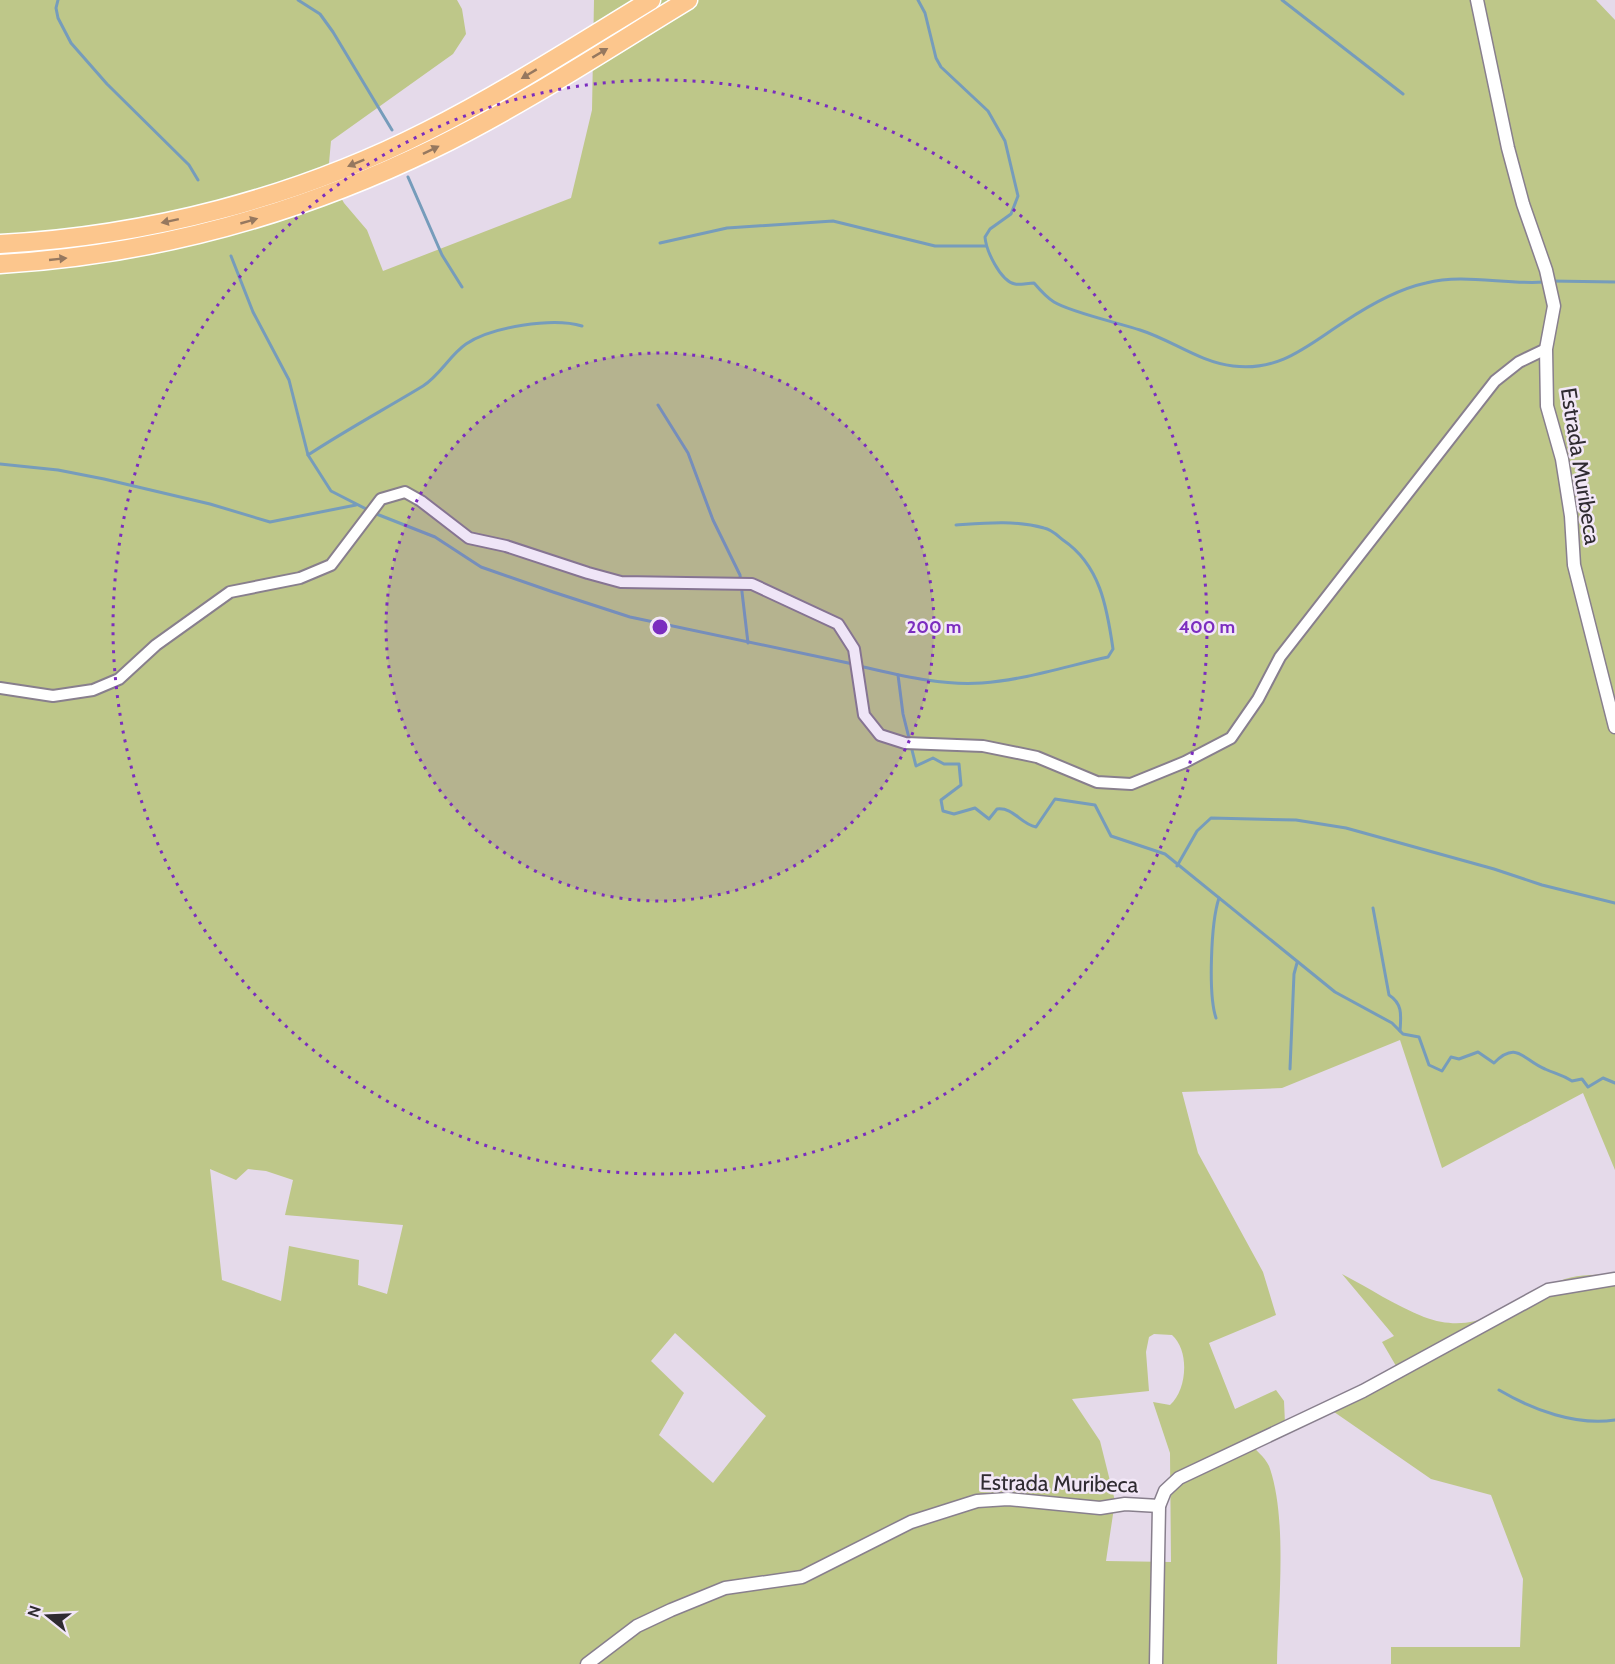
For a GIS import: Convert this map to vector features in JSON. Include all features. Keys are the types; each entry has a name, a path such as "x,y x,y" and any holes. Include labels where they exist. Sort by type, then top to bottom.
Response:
{"highway":[{"path":"0,244 93,235 170,221 245,202 319,178 391,148 460,114 651,0"},
{"path":"0,264 96,254 174,240 250,221 325,196 398,166 469,130 688,0"}],"street":[{"name":"Estrada Muribeca","path":"1477,0 1508,148 1523,204 1546,270 1554,306 1546,349 1547,406 1562,459 1571,516 1574,565 1615,727"},
{"path":"0,688 53,696 93,690 119,679 156,645 230,592 300,578 331,565 381,499 405,492 421,501 469,538 506,546 621,582 752,584 838,624 854,649 864,715 880,735 905,743 983,746 1037,757 1097,782 1131,784 1185,762 1231,738 1258,699 1280,657 1495,381 1519,362 1546,349"},
{"name":"Estrada Muribeca","path":"587,1664 637,1626 671,1610 725,1588 802,1577 911,1522 977,1501 1008,1499 1100,1509 1125,1504 1159,1506 1165,1491 1179,1478 1363,1391 1548,1290 1615,1279"},
{"path":"1156,1664 1159,1506"}],"green space":[{"path":"0,0 457,0 462,9 466,34 453,54 331,141 328,174 344,203 367,230 383,271 571,198 592,110 594,0 1596,0 1615,20 1615,1170 1583,1093 1442,1168 1400,1040 1282,1088 1182,1092 1198,1153 1263,1272 1276,1315 1209,1343 1235,1409 1276,1390 1284,1401 1285,1424 1247,1442 1269,1466 1275,1487 1280,1537 1277,1664 0,1664","holes":["210,1169 236,1180 248,1169 266,1171 293,1180 285,1215 403,1225 387,1294 358,1285 359,1260 289,1246 281,1301 222,1280","675,1333 766,1416 713,1483 659,1435 684,1393 651,1361","1154,1334 1172,1335 1178,1342 1184,1360 1183,1380 1176,1398 1170,1405 1153,1402 1170,1453 1171,1562 1106,1561 1115,1501 1100,1441 1072,1399 1149,1391 1146,1352 1149,1337"]},
{"path":"1342,1274 1414,1313 1445,1322 1464,1323 1498,1313 1571,1277 1615,1274 1615,1664 1391,1664 1391,1647 1520,1647 1523,1579 1491,1495 1431,1479 1324,1405 1399,1371 1382,1342 1394,1336"}],"waterway":[{"path":"58,0 56,8 58,18 71,43 107,84 189,165 198,180"},
{"path":"298,0 320,14 392,130"},
{"path":"918,0 925,13 936,58 941,67 988,111 1005,141 1018,196 1011,214 990,229 985,237 991,257 1009,282 1034,283 1048,298 1061,306 1152,334 1221,364 1250,367 1265,365 1293,355 1373,304 1415,286 1455,279 1544,282"},
{"path":"1282,0 1403,94"},
{"path":"408,177 442,255 462,287"},
{"path":"660,243 727,228 833,221 935,246 986,246"},
{"path":"231,256 253,312 289,380 308,455 331,491 374,513 435,537 481,567 553,592 630,617 853,664"},
{"path":"1551,281 1615,282"},
{"path":"308,455 423,386 460,349 477,338 506,328 539,323 570,323 582,326"},
{"path":"658,405 688,453 713,520 740,575 748,643"},
{"path":"0,464 58,470 104,479 210,504 270,522 356,505"},
{"path":"859,666 904,676 966,684 1030,676 1108,657 1113,649 1100,588 1086,562 1076,550 1052,531 1033,525 1000,523 956,525"},
{"path":"898,675 903,714 916,766 933,758 944,764 959,764 961,785 941,800 943,811 954,814 975,808 989,819 997,809 1003,809 1036,827 1055,799 1095,805 1111,836 1165,854 1335,992 1392,1023 1403,1034 1419,1037 1429,1065 1442,1071 1451,1057 1459,1059 1478,1052 1494,1063 1502,1056 1514,1052 1572,1081 1582,1079 1588,1087 1603,1078 1615,1083"},
{"path":"1177,866 1197,831 1211,818 1296,820 1346,828 1494,869 1542,885 1615,903"},
{"path":"1216,1018 1212,992 1212,958 1214,924 1219,898"},
{"path":"1373,908 1389,995 1399,1006 1400,1031"},
{"path":"1290,1069 1294,974 1297,963"},
{"path":"1499,1390 1555,1415 1585,1421 1615,1420"}]}
